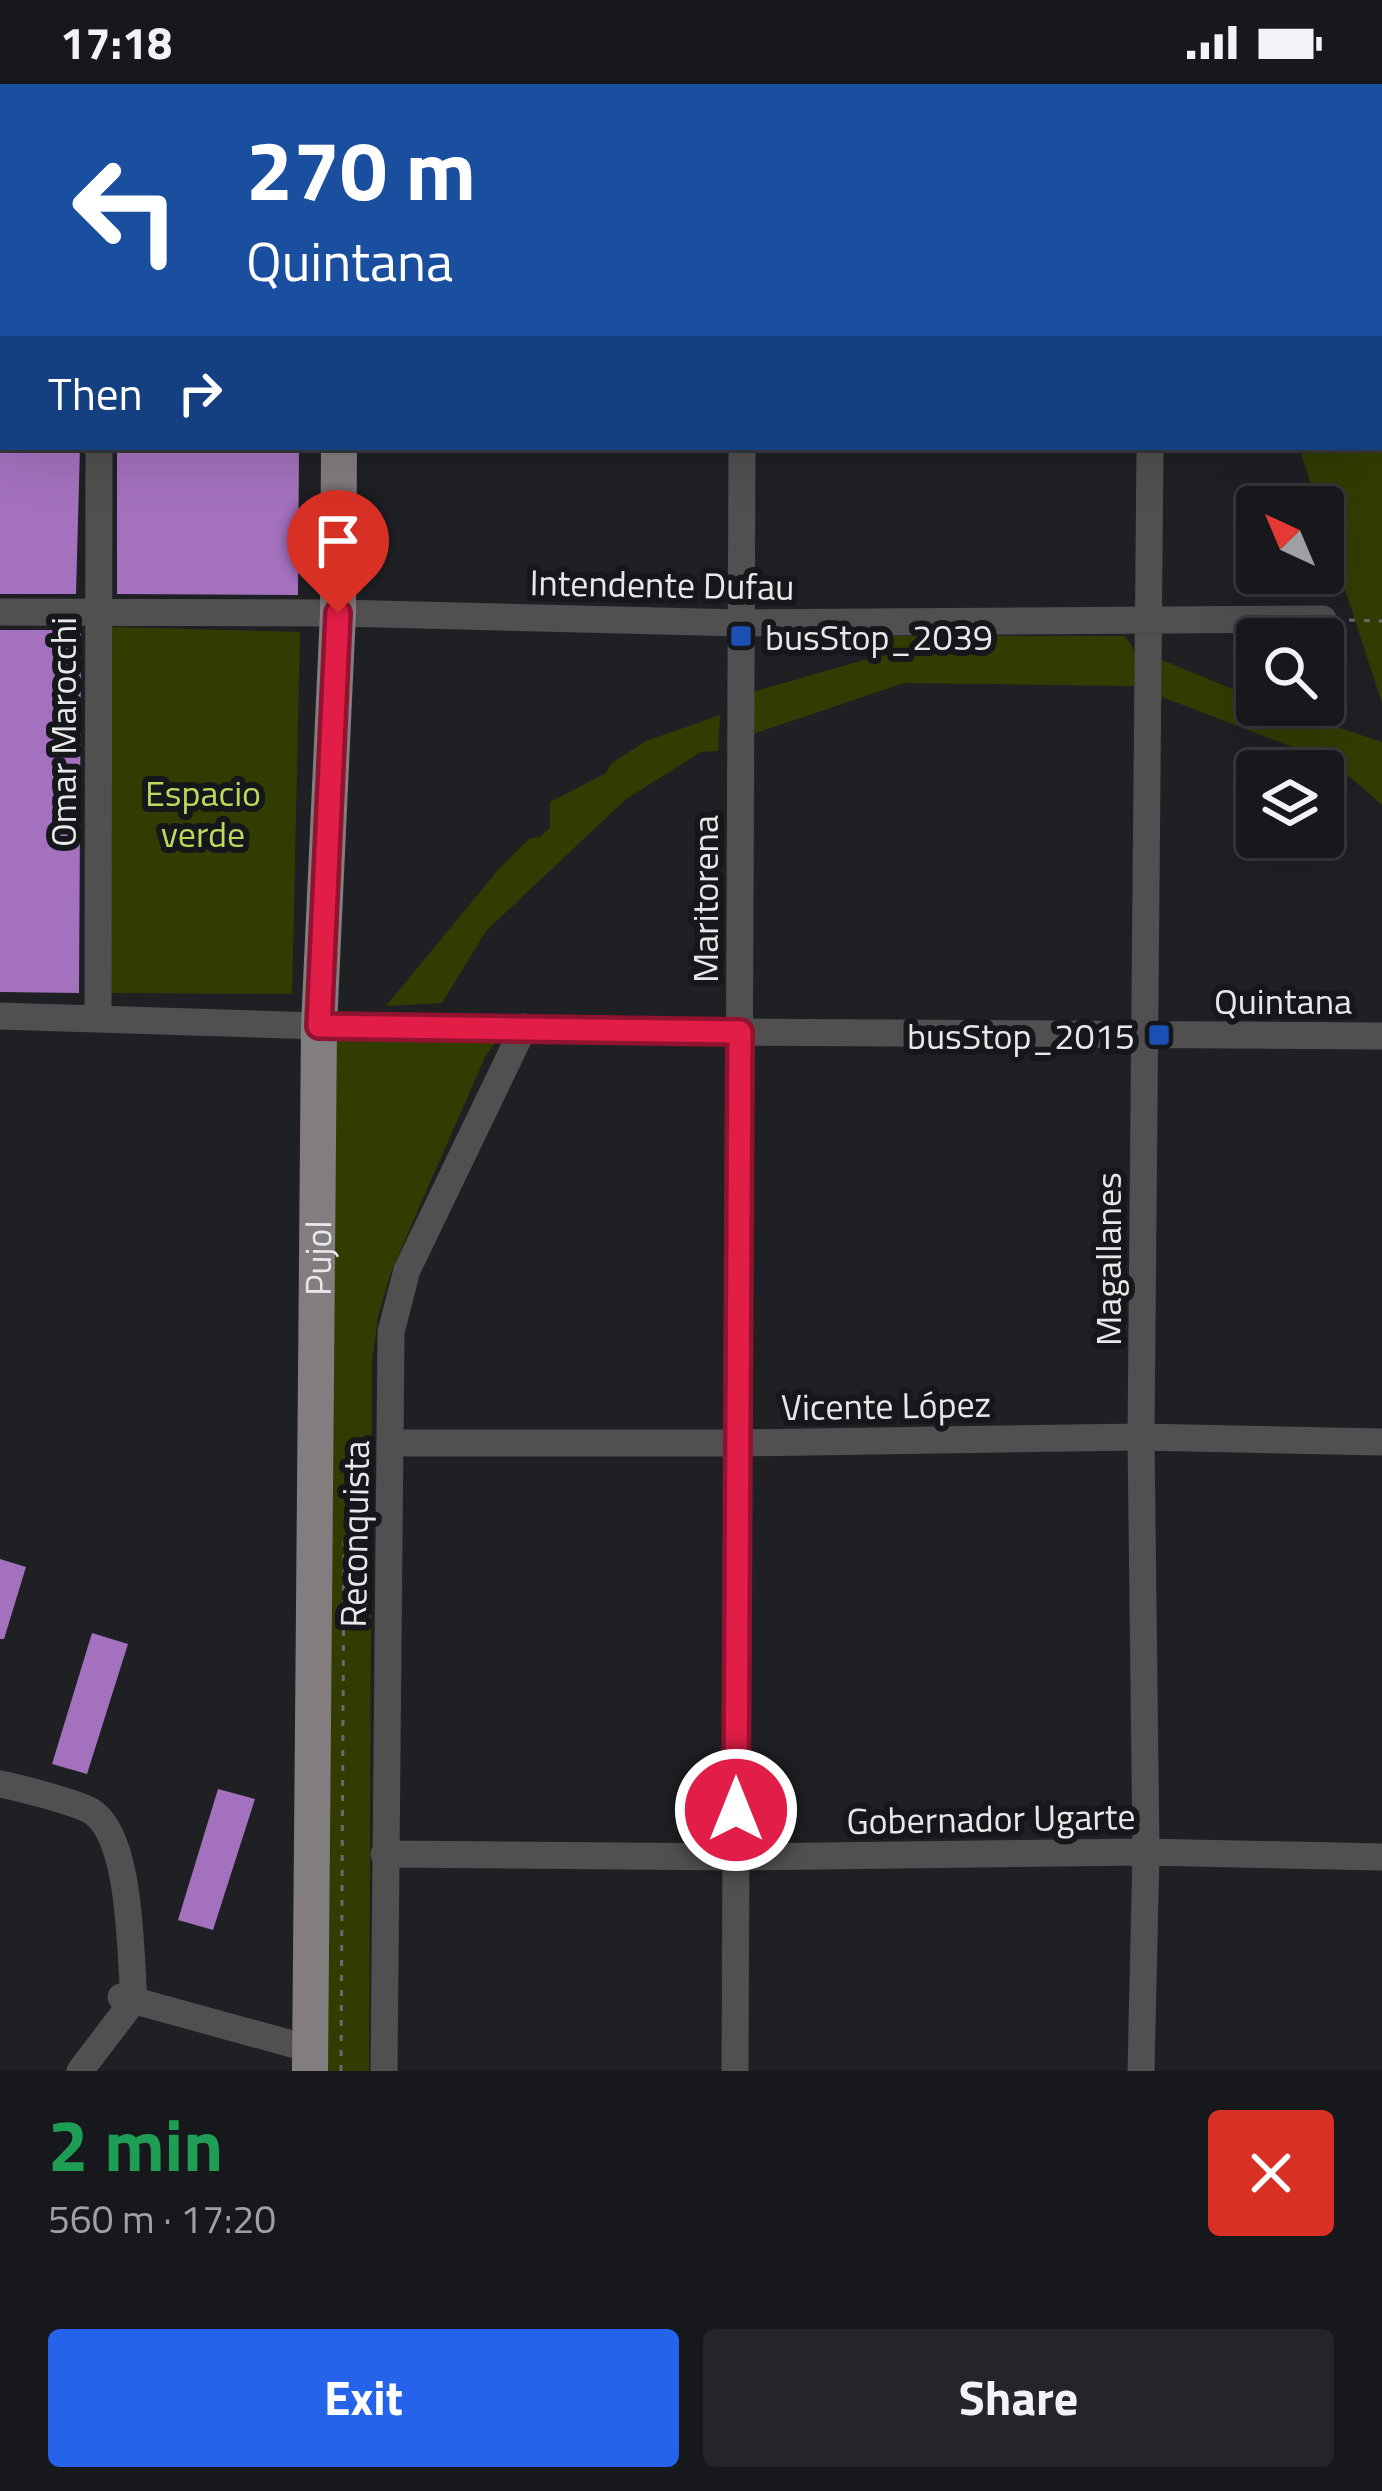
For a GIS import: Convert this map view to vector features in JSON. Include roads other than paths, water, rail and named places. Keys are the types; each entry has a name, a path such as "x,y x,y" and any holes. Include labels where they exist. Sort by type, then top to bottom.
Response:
{"main road":[{"name":"Pujol","path":"310,2060 319,1026 338,613 339,450"}],"street":[{"name":"Omar Marocchi","path":"98,1017 99,450"},
{"name":"Maritorena","path":"735,2071 742,450"},
{"name":"Magallanes","path":"1141,2071 1146,1852 1142,1437 1150,450"},
{"name":"Intendente Dufau","path":"0,612 338,613 741,623 1236,618"},
{"name":"Quintana","path":"0,1016 319,1026 1382,1036"},
{"name":"Reconquista","path":"384,2071 391,1332 407,1270 524,1027"},
{"name":"Vicente López","path":"392,1443 1142,1437 1382,1442"},
{"path":"0,1784 92,1812 111,1833 122,1862 128,1998 80,2071"},
{"name":"Gobernador Ugarte","path":"384,1854 1146,1852 1382,1857"},
{"path":"128,1998 310,2060"}],"place":[{"name":"busStop_2039","path":"741,636"},
{"name":"busStop_2015","path":"1159,1035"}],"park label":[{"name":"Espacio verde","path":"203,812"}]}
